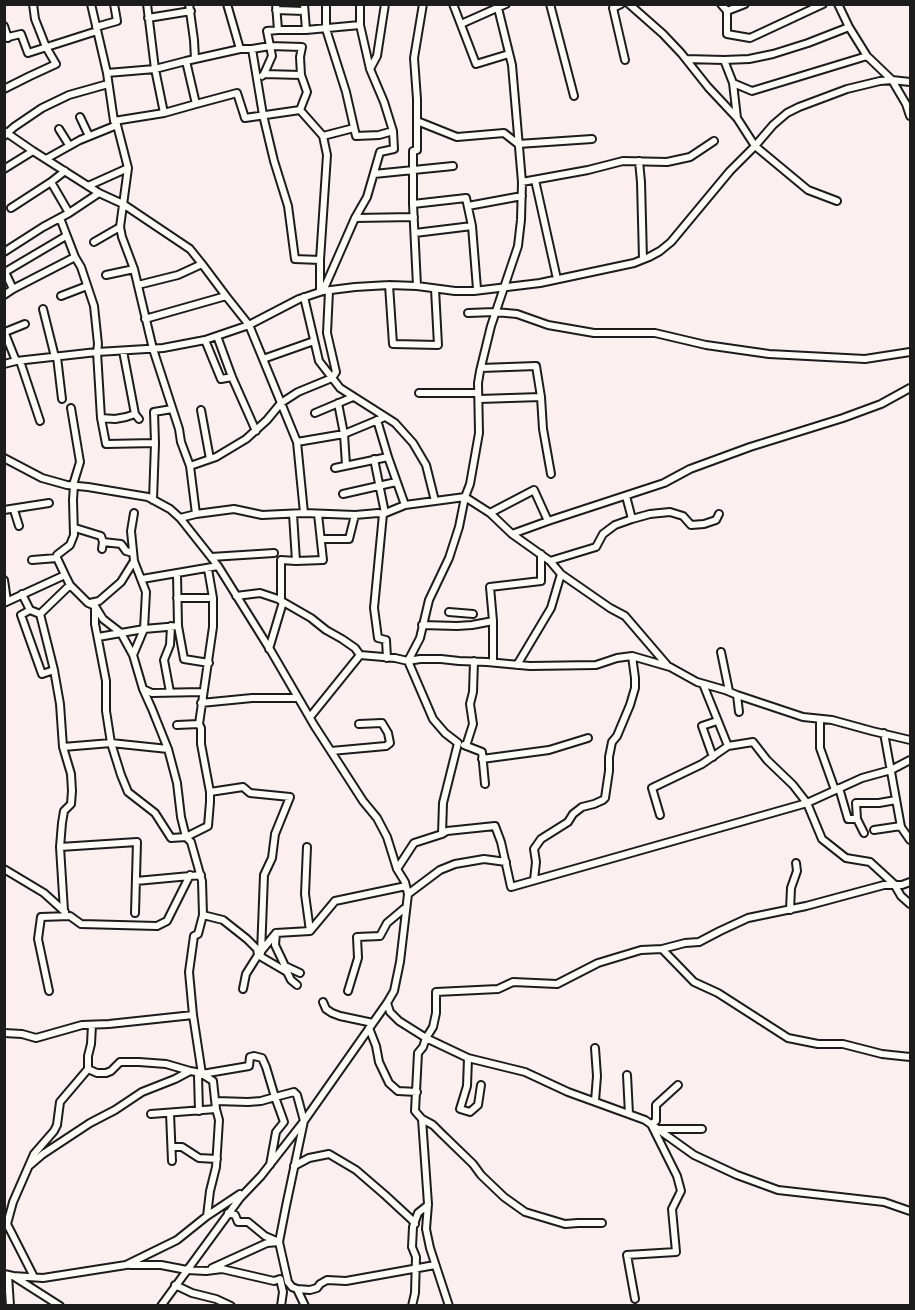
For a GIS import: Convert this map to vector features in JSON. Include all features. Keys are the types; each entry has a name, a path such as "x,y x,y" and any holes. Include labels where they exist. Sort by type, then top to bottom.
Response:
{"street":[{"path":"5,87 56,64 46,48 35,19 33,4"},
{"path":"91,4 107,73 115,123 128,168 120,227 122,237 134,269 153,349 190,466 196,514"},
{"path":"4,26 6,38 21,34 28,53 117,21 114,4"},
{"path":"147,4 155,69 164,113"},
{"path":"227,4 240,49"},
{"path":"326,4 326,29 346,92 356,136 393,132"},
{"path":"324,291 355,218 367,197 380,152 394,149 393,132 384,102 370,69 360,25 360,4"},
{"path":"370,69 377,56 385,4"},
{"path":"417,286 413,204 413,151 417,150 414,58 423,4"},
{"path":"453,4 476,64 509,54"},
{"path":"461,24 497,6 506,4"},
{"path":"550,4 574,96"},
{"path":"621,4 613,8 625,60"},
{"path":"629,4 663,34 686,59 737,118 755,146 808,190 837,201"},
{"path":"720,4 727,11 727,34 750,38 823,4"},
{"path":"727,11 745,4"},
{"path":"838,4 867,56 892,80 910,116"},
{"path":"408,661 420,638 429,600 449,558 459,527 470,484 479,433 481,368 495,312 518,246 522,182 512,65 497,6"},
{"path":"148,18 190,8 195,59"},
{"path":"278,30 276,8 304,8 306,30"},
{"path":"258,81 264,74 272,56 267,31 326,29 360,25"},
{"path":"686,59 748,59 808,43 849,27"},
{"path":"107,73 155,69 240,49 270,46 302,47 300,57 307,92 300,110"},
{"path":"252,49 262,115 288,206 295,260 320,260"},
{"path":"733,83 752,91 867,56"},
{"path":"724,60 733,83 737,118"},
{"path":"186,61 196,104"},
{"path":"264,74 302,75"},
{"path":"4,364 97,352 153,349 205,340 249,325 304,297 324,291 389,285 474,291 540,283 643,260 671,242 730,171 787,113 799,106 847,89 880,81 910,82"},
{"path":"108,84 69,94 42,108 6,133 99,193 123,204 190,249 202,264 249,325 263,359 297,442 304,513"},
{"path":"46,159 115,123 164,113 237,93 245,118 300,110"},
{"path":"190,466 216,457 246,439 267,420 281,403 298,392 332,378 336,372 327,333 320,260 327,155 323,136 300,110"},
{"path":"80,117 89,136"},
{"path":"417,121 457,137 504,133 518,144 591,139"},
{"path":"323,136 354,128"},
{"path":"59,129 69,146"},
{"path":"522,182 623,161 667,162 690,157 714,141"},
{"path":"4,169 33,151"},
{"path":"639,161 643,260"},
{"path":"374,174 453,166"},
{"path":"88,186 128,168"},
{"path":"11,208 65,171"},
{"path":"535,180 557,279"},
{"path":"51,182 69,213"},
{"path":"4,252 99,193"},
{"path":"468,206 522,196"},
{"path":"413,204 466,198 472,226 477,289"},
{"path":"355,218 414,217"},
{"path":"60,218 81,267 94,306 106,444 155,443"},
{"path":"415,233 472,226"},
{"path":"94,243 120,227"},
{"path":"13,289 5,272 66,236"},
{"path":"4,295 75,257"},
{"path":"138,285 178,275 202,264"},
{"path":"106,275 134,269"},
{"path":"389,285 393,344 438,345 435,289"},
{"path":"61,296 87,286"},
{"path":"145,320 226,296"},
{"path":"304,297 319,360 340,388 395,423 413,443 426,465 435,501"},
{"path":"43,309 56,357 62,399"},
{"path":"468,313 517,314 548,325 594,333 655,333 706,345 769,354 864,359 910,352"},
{"path":"25,324 5,331 40,421"},
{"path":"217,336 232,377 256,430"},
{"path":"205,340 220,379 232,377"},
{"path":"263,359 314,341"},
{"path":"102,418 137,417 123,351"},
{"path":"481,368 536,366 551,474"},
{"path":"512,534 664,483 690,469 750,447 843,418 881,404 910,388"},
{"path":"419,393 541,397"},
{"path":"315,413 353,397"},
{"path":"338,403 344,434 346,465"},
{"path":"57,558 57,555 70,545 75,528 74,485 80,462 71,408"},
{"path":"153,500 154,412 172,409"},
{"path":"201,410 210,459"},
{"path":"297,442 344,434 385,417"},
{"path":"377,420 405,505"},
{"path":"335,468 388,457"},
{"path":"4,458 42,478 148,497 170,509 180,518 218,566 331,751 363,801 377,818 387,837 408,894 400,962 394,992 387,1004 304,1121 270,1165 228,1213 160,1305"},
{"path":"374,459 385,514 374,608 378,638 386,640 387,658"},
{"path":"343,494 396,482"},
{"path":"490,513 534,490 549,521"},
{"path":"626,496 632,519"},
{"path":"180,518 234,509 262,515 385,514 405,505 465,497 490,513 512,534 550,561 561,574 625,616 668,666"},
{"path":"4,510 49,503"},
{"path":"14,510 19,526"},
{"path":"550,561 596,547 603,534 615,525 632,519 670,512 683,516 692,525 716,520 719,514"},
{"path":"133,655 144,629 146,592 134,561 130,531 134,513"},
{"path":"293,514 296,561"},
{"path":"269,649 282,601 281,560 323,560 318,514"},
{"path":"321,540 349,539 355,515"},
{"path":"75,528 101,536 102,545 121,544 126,551 133,552"},
{"path":"211,557 274,553"},
{"path":"493,662 490,587 541,581 541,554"},
{"path":"32,560 57,558"},
{"path":"57,558 70,585 92,605 103,619 121,633 133,655 143,689 168,749 177,783 186,837 191,843 201,875 203,915 198,933 194,936 189,972 201,1074 198,1076 199,1111"},
{"path":"92,605 121,582 134,561"},
{"path":"142,579 218,566"},
{"path":"92,605 106,681 106,711 111,743 121,776 128,792 155,813 171,838 186,837 208,825 210,792 199,724 213,627 213,598 208,569"},
{"path":"170,692 164,660 174,626 177,574"},
{"path":"517,665 551,608 561,574"},
{"path":"5,582 6,602 65,575"},
{"path":"40,614 70,585"},
{"path":"236,596 260,593 282,601 342,639 355,648 360,655 408,661 430,658 530,666 596,665 632,656 668,666 697,682 803,717 832,720 910,740"},
{"path":"22,594 30,610 40,614"},
{"path":"177,598 213,598"},
{"path":"30,610 21,615 42,674 54,670"},
{"path":"449,612 473,614"},
{"path":"457,626 458,612"},
{"path":"40,614 54,670 60,704 63,747 72,790 71,804 64,811 60,847 64,911"},
{"path":"422,625 457,626 493,621"},
{"path":"98,637 174,626"},
{"path":"174,626 184,659 209,663"},
{"path":"721,652 729,691"},
{"path":"310,717 360,655"},
{"path":"534,880 536,862 534,849 541,839 568,822 573,814 582,807 605,798 612,741 617,736 630,705 634,687 632,656"},
{"path":"408,661 433,719 458,743 482,752 485,784"},
{"path":"466,746 473,724 470,704 473,692 474,662"},
{"path":"704,684 728,746"},
{"path":"143,689 152,693 203,692"},
{"path":"737,695 739,712"},
{"path":"201,703 252,698 298,698"},
{"path":"819,719 820,748 848,819 857,819"},
{"path":"713,757 702,726 717,721"},
{"path":"331,751 386,746 390,743 388,733 382,723 359,724"},
{"path":"177,725 199,724"},
{"path":"884,733 901,826 910,840"},
{"path":"482,759 549,750 588,738"},
{"path":"660,815 652,788 713,757 728,746 753,742 807,802 822,839 846,858 870,862 894,884 901,896 910,904"},
{"path":"63,747 111,743 168,749"},
{"path":"442,834 443,803 458,743"},
{"path":"397,869 414,843 447,831 495,826 511,887 807,802 862,778 891,770 910,760"},
{"path":"210,792 243,787 250,794 290,797 276,834 272,858 264,875 259,954"},
{"path":"864,833 857,819 856,803 896,800"},
{"path":"874,830 901,826"},
{"path":"60,847 137,842 135,913"},
{"path":"307,847 305,894 310,931"},
{"path":"408,894 440,870 455,864 484,859 506,862"},
{"path":"790,910 791,888 797,871 796,863"},
{"path":"4,869 44,893 81,924 157,926 167,921 190,875"},
{"path":"136,881 201,875"},
{"path":"602,1224 565,1224 525,1212 504,1197 441,1132 422,1119 415,1111 418,1053 433,1027 436,992 498,989 513,982 557,984 598,963 641,950 662,949 699,942 748,918 790,910 884,885 902,885 910,882"},
{"path":"243,989 246,974 276,933 310,931 335,901 406,886"},
{"path":"348,991 358,958 357,937 380,936 387,923 406,907"},
{"path":"203,915 224,920 247,939 259,954 286,969 300,973"},
{"path":"49,990 38,939 41,917 70,916"},
{"path":"276,933 275,945 291,980 297,985"},
{"path":"662,949 694,982 718,993 788,1038 818,1044 843,1044 882,1054 910,1057"},
{"path":"323,1002 326,1009 332,1013 371,1025"},
{"path":"387,1004 390,1012 399,1021 426,1038 468,1058 525,1072 568,1092 645,1120 694,1155 737,1175 778,1190 885,1202 910,1211"},
{"path":"4,1033 36,1038 92,1024 193,1015"},
{"path":"34,1277 5,1223 34,1154 54,1131 60,1102 88,1069 92,1024"},
{"path":"371,1025 379,1062 389,1083 398,1091 417,1092"},
{"path":"595,1048 597,1076 595,1101"},
{"path":"201,1074 249,1066 250,1057 262,1058 284,1122 276,1132 270,1165"},
{"path":"468,1058 467,1086 460,1109 470,1112 478,1105 481,1085"},
{"path":"88,1069 106,1073 120,1062 166,1064 201,1074 213,1081 219,1120 217,1159 207,1216"},
{"path":"29,1166 90,1123 142,1092 190,1071"},
{"path":"627,1075 629,1114"},
{"path":"651,1124 656,1121 656,1105 678,1085"},
{"path":"216,1101 261,1101 295,1092 304,1121 279,1242 288,1282 295,1288 305,1305"},
{"path":"151,1114 216,1109"},
{"path":"170,1113 172,1161"},
{"path":"422,1119 428,1204 426,1229 429,1248 449,1305"},
{"path":"635,1299 627,1255 676,1252 672,1209 681,1191 677,1176 651,1124"},
{"path":"657,1129 702,1129"},
{"path":"172,1147 182,1147 199,1158 217,1159"},
{"path":"294,1166 309,1158 329,1154 356,1170 415,1224"},
{"path":"126,1265 177,1240 207,1216 246,1191"},
{"path":"412,1305 416,1267 416,1257 412,1247 413,1227 418,1213 428,1204"},
{"path":"228,1213 235,1215 238,1222 248,1222 264,1236 279,1242"},
{"path":"206,1271 267,1243 279,1242"},
{"path":"8,1275 43,1278 126,1265 161,1265 206,1271 222,1269 267,1280 280,1279 281,1305"},
{"path":"282,1292 295,1288 310,1290 317,1288 327,1280 346,1281 435,1265"},
{"path":"8,1275 10,1305"},
{"path":"8,1275 60,1305"},
{"path":"175,1286 231,1305"}]}
